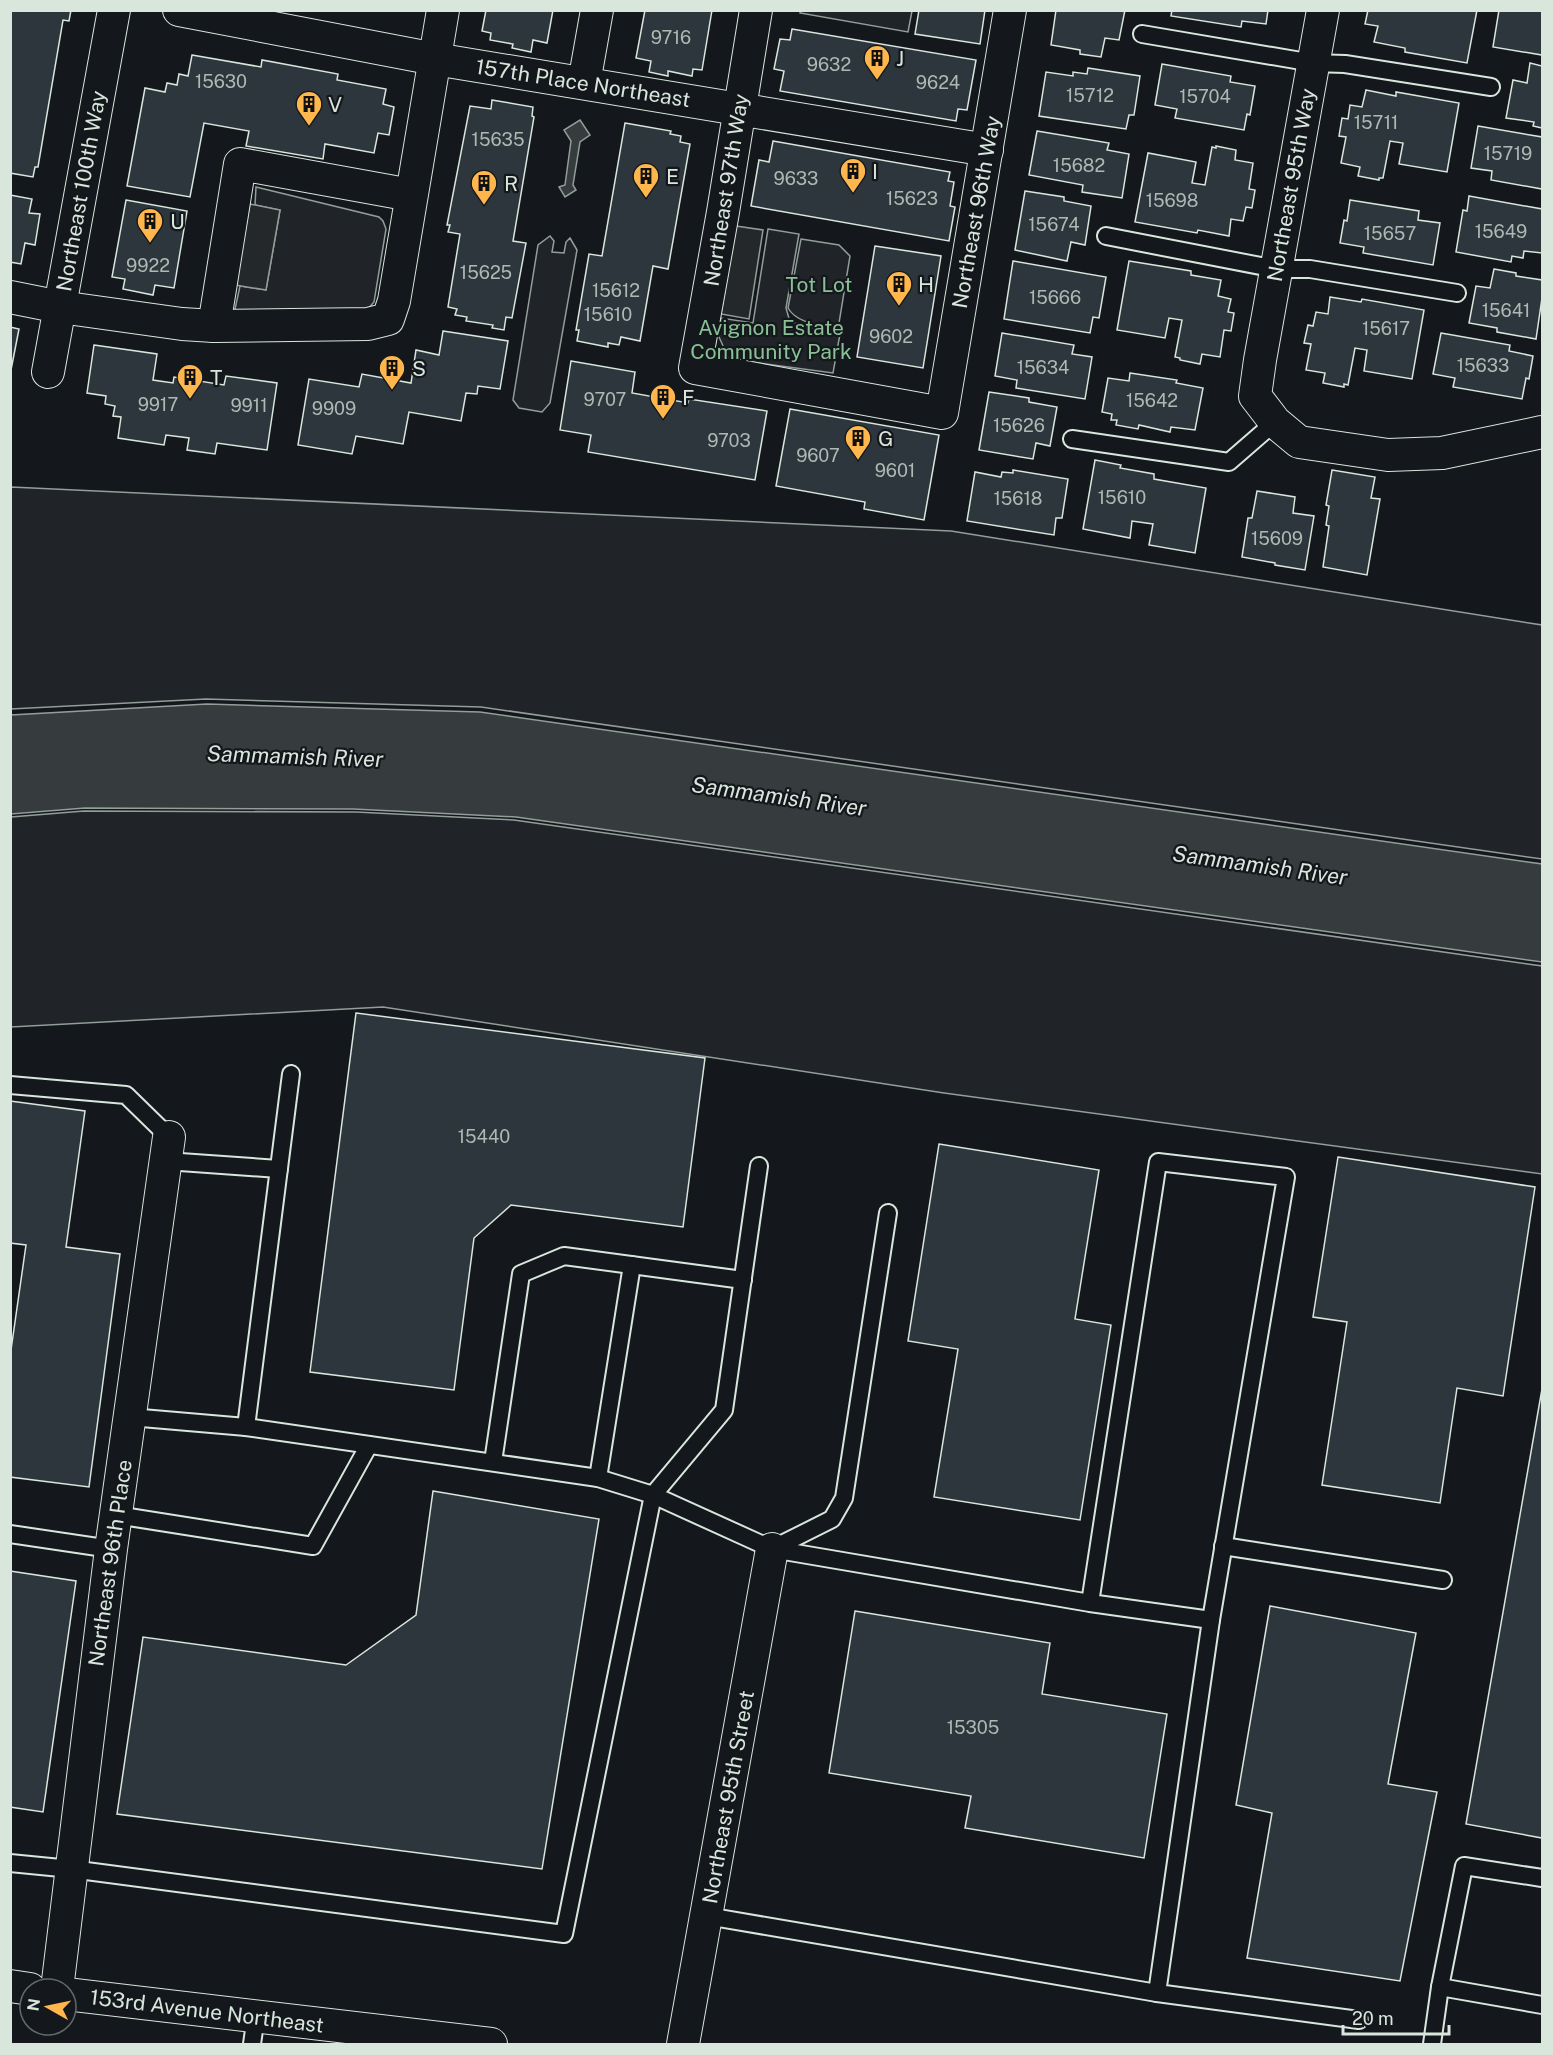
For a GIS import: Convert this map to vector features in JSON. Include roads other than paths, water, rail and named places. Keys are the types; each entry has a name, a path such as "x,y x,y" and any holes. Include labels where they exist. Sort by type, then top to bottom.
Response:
{"street":[{"name":"Northeast 100th Way","path":"48,372 114,10"},
{"name":"157th Place Northeast","path":"179,10 435,59 987,150"},
{"path":"10,297 60,307 182,324 214,326 368,324 388,319 394,301 444,10"},
{"path":"584,83 597,10"},
{"name":"Northeast 97th Way","path":"756,10 695,368 942,412"},
{"name":"Northeast 96th Way","path":"942,412 1010,10"},
{"name":"Northeast 95th Way","path":"1323,10 1255,396 1275,422 1299,442 1388,455 1442,453 1542,432"},
{"path":"214,326 240,164 411,195"},
{"name":"Northeast 96th Place","path":"58,1977 111,1550 168,1149"},
{"name":"Northeast 95th Street","path":"683,2044 772,1549"},
{"name":"153rd Avenue Northeast","path":"78,1996 254,2030 491,2044"}],"lane":[{"path":"1142,34 1313,63 1345,64 1491,87"},
{"path":"1106,236 1276,269 1310,269 1457,293"},
{"path":"1072,439 1229,462 1275,422"},
{"path":"246,1427 291,1074"},
{"path":"10,1085 126,1095 168,1149 279,1169"},
{"path":"1090,1603 1158,1162 1286,1177 1211,1620 1157,1993"},
{"path":"10,1863 71,1869 564,1934 653,1495 724,1410 759,1166"},
{"path":"772,1549 832,1519 844,1498 888,1213"},
{"path":"493,1462 521,1274 564,1256 743,1280"},
{"path":"598,1478 632,1265"},
{"path":"130,1417 246,1427 598,1478 653,1495 772,1549 1090,1603 1211,1620"},
{"path":"116,1515 313,1546 369,1445"},
{"path":"10,1534 111,1550"},
{"path":"1223,1546 1443,1580"},
{"path":"1432,2044 1440,1987 1464,1866 1542,1878"},
{"path":"707,1916 1157,1993 1359,2020"},
{"path":"1440,1987 1542,2005"}],"water":[{"path":"580,120 590,135 580,142 573,185 576,190 565,197 559,187 565,185 571,141 564,130"},
{"name":"Sammamish River","path":"207,704 480,712 1542,864 1542,962 516,817 353,809 85,808 11,814 11,715"}],"place":[{"name":"J","path":"877,81"},
{"name":"V","path":"309,127"},
{"name":"I","path":"853,194"},
{"name":"E","path":"646,199"},
{"name":"R","path":"484,206"},
{"name":"U","path":"150,244"},
{"name":"H","path":"899,307"},
{"name":"S","path":"392,391"},
{"name":"T","path":"190,400"},
{"name":"F","path":"663,420"},
{"name":"G","path":"858,461"}],"park label":[{"name":"Tot Lot","path":"819,284"},
{"name":"Avignon Estate Community Park","path":"771,339"}]}
